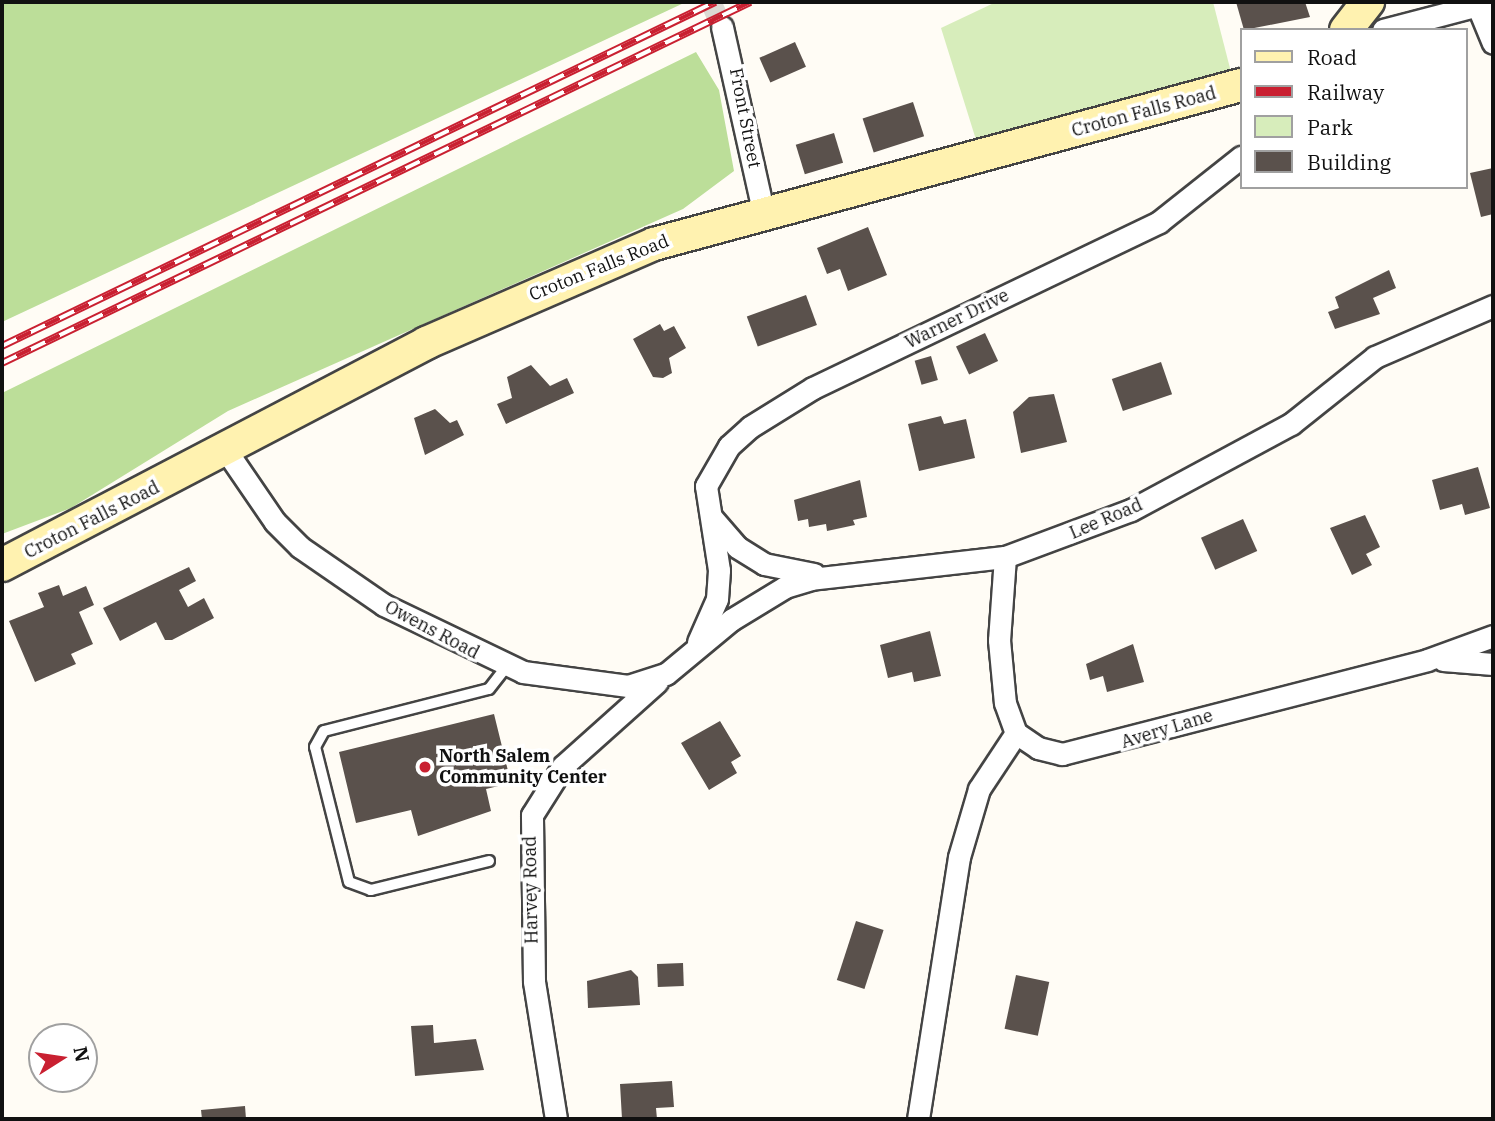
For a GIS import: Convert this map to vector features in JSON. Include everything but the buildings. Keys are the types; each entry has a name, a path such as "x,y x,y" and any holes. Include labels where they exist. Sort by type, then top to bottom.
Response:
{"main road":[{"name":"Croton Falls Road","path":"2,565 506,306 654,244 763,211 1240,85"}],"street":[{"path":"1360,16 1482,3 1478,17 1493,43"},
{"name":"Front Street","path":"722,27 763,211"},
{"name":"Warner Drive","path":"691,653 717,599 719,570 706,508 715,466 773,411 1159,222 1240,158"},
{"name":"Lee Road","path":"691,653 785,587 837,575 1005,556 1168,492 1291,424 1375,357 1493,306"},
{"name":"Owens Road","path":"226,449 275,522 300,547 429,631 507,666 608,687 666,674 691,653"},
{"path":"706,508 737,547 764,564 837,575"},
{"path":"918,1119 964,836 979,789 1016,733 1000,674 1005,556"},
{"name":"Avery Lane","path":"1016,733 1038,748 1087,751 1320,683 1427,660 1493,636"},
{"path":"1427,660 1493,664"},
{"name":"Harvey Road","path":"556,1119 534,981 532,815 563,766 666,674"}],"lane":[{"path":"489,862 371,890 349,882 315,747 324,732 489,689 507,666"}],"green space":[{"path":"2,2 686,2 2,322"},
{"path":"996,2 1213,2 1232,76 977,143 941,28"},
{"path":"696,52 719,90 734,171 683,209 228,411 71,508 2,534 2,393"}],"tunnel":[{"path":"711,2 722,27"}],"railway":[{"path":"2,346 715,2"},
{"path":"2,363 750,2"}],"place":[{"name":"North Salem Community Center","path":"425,767"}]}
